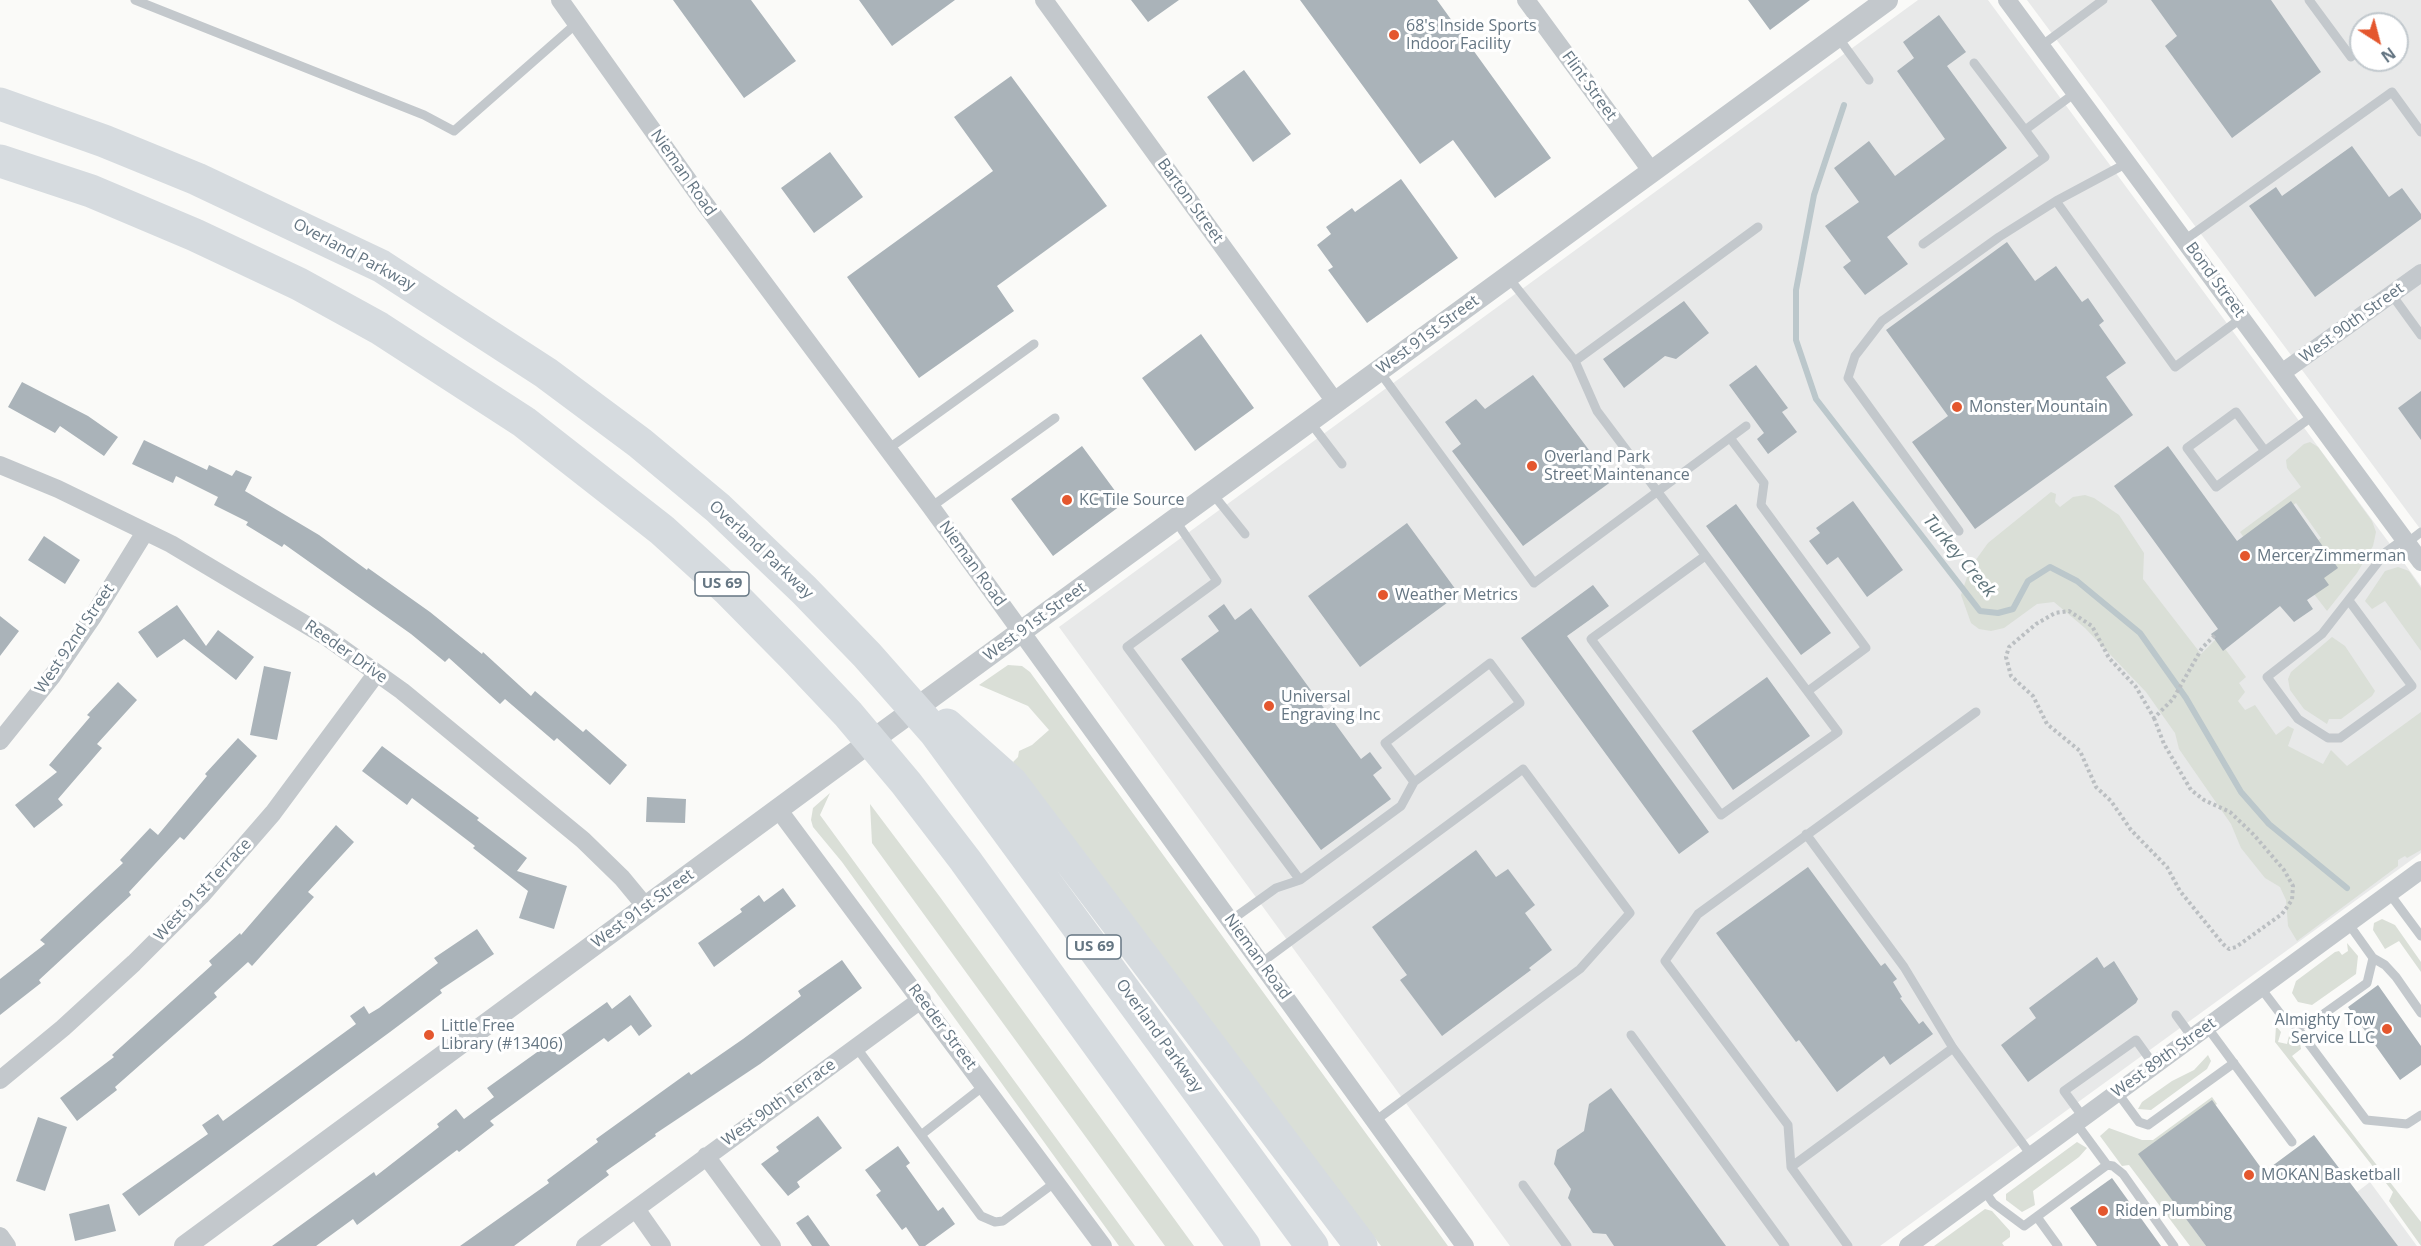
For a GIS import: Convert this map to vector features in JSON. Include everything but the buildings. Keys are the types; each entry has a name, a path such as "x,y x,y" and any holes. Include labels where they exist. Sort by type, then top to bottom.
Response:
{"highway":[{"name":"Overland Parkway","path":"0,104 104,141 272,212 381,266 462,316 546,373 640,443 718,508 867,655 935,732 1312,1246"},
{"name":"US 69","path":"0,161 91,191 195,235 299,284 369,322 454,374 524,422 663,530 728,589 788,650 848,714 906,783 965,860 1244,1246"},
{"path":"867,655 1011,782 1361,1246"}],"street":[{"name":"Nieman Road","path":"560,0 725,233 931,507 1465,1246"},
{"name":"Barton Street","path":"1044,0 1336,402"},
{"name":"Flint Street","path":"1526,0 1652,172"},
{"name":"West 91st Street","path":"185,1246 778,809 1887,0"},
{"name":"Bond Street","path":"2007,0 2314,415 2411,538 2421,562"},
{"name":"West 90th Street","path":"2283,372 2421,273"},
{"name":"Reeder Drive","path":"0,465 57,489 145,532 220,571 291,615 402,692 583,840 622,878 646,907"},
{"name":"West 92nd Street","path":"0,741 53,675 92,618 145,532"},
{"name":"West 91st Terrace","path":"0,1080 63,1028 134,963 201,896 286,797 376,674"},
{"name":"Reeder Street","path":"778,809 922,999 1104,1246"},
{"name":"West 89th Street","path":"1908,1246 2421,870"},
{"name":"West 90th Terrace","path":"585,1246 922,999"},
{"path":"706,1156 772,1246"},
{"path":"636,1209 662,1246"},
{"path":"0,1236 7,1246"}],"lane":[{"path":"135,0 424,115 454,132 578,23"},
{"path":"2041,46 2103,0"},
{"path":"2309,0 2349,54"},
{"path":"1837,36 1869,80"},
{"path":"1923,244 2045,157 1974,63"},
{"path":"2186,239 2392,92 2421,132"},
{"path":"2025,130 2075,93"},
{"path":"1959,531 1848,378 1856,356 1882,321 2000,237 2056,201 2127,163"},
{"path":"2056,201 2175,367 2242,317"},
{"path":"1575,361 1758,227"},
{"path":"1508,277 1575,361 1597,411 1838,732 1721,815 1591,639 1705,556"},
{"path":"2392,295 2421,335"},
{"path":"888,449 1034,344"},
{"path":"1379,371 1534,583 1746,426"},
{"path":"2265,451 2236,412 2187,448 2216,487 2265,451 2314,415"},
{"path":"931,507 1054,418"},
{"path":"1310,422 1342,464"},
{"path":"1730,438 1764,483 1761,505 1866,648 1808,691"},
{"path":"1212,493 1245,534"},
{"path":"1175,520 1217,581 1127,647 1300,880"},
{"path":"2350,602 2412,686 2340,738 2328,738 2298,719 2267,677 2322,634 2350,602 2386,552 2411,538"},
{"path":"1230,921 1276,888 1300,880 1401,806 1414,782 1520,703 1490,663 1385,744 1414,782"},
{"path":"1848,1246 1791,1167 1788,1125 1665,961 1698,914 1976,712"},
{"path":"1261,963 1523,769 1630,914 1580,969 1375,1121"},
{"path":"1806,834 1904,967 1953,1048 2031,1155"},
{"path":"2389,893 2421,936"},
{"path":"2348,923 2373,958 2385,965 2396,977 2421,1013"},
{"path":"2295,1025 2311,1023 2367,983 2373,958"},
{"path":"2260,987 2285,1020 2295,1025 2366,1120 2407,1124 2421,1115"},
{"path":"2176,1015 2234,1063 2292,1142"},
{"path":"1631,1035 1785,1246"},
{"path":"2107,1165 2064,1091 2136,1040 2154,1065"},
{"path":"856,1047 975,1211 995,1222 1003,1221 1057,1181"},
{"path":"1791,1167 1953,1048"},
{"path":"2117,1092 2139,1122 2148,1125 2234,1063"},
{"path":"921,1135 985,1085"},
{"path":"1984,1190 1993,1203 2024,1226 2107,1165 2114,1166 2123,1174 2174,1246"},
{"path":"1522,1185 1567,1246"},
{"path":"2037,1217 2058,1246"}],"path":[{"path":"2069,611 2092,626 2109,658 2136,687 2154,718 2164,744 2191,790 2204,800 2230,812 2254,835 2284,870 2294,886 2292,900 2282,914 2236,947 2229,949 2223,944 2180,891 2166,867 2131,830 2111,801 2096,787 2080,751 2047,724 2033,696 2011,676 2006,657 2009,647 2036,624 2055,613 2069,611"},
{"path":"2154,718 2173,699 2202,648 2216,636"}],"shaded area":[{"path":"1918,0 1988,0 2421,586 2421,853 1880,1246 1510,1246 1059,627"},
{"path":"2027,0 2421,0 2421,530"},
{"path":"2310,442 2318,447 2372,521 2376,532 2373,546 2357,573 2327,611 2314,594 2322,578 2315,542 2321,538 2296,503 2245,539 2240,532 2301,487 2287,468 2286,460 2304,444"},
{"path":"2051,492 2056,494 2055,502 2060,507 2073,497 2085,495 2094,498 2119,515 2144,553 2143,579 2201,654 2217,638 2246,677 2239,683 2245,692 2238,701 2245,710 2255,705 2276,735 2288,726 2294,729 2288,746 2323,764 2331,750 2347,766 2421,712 2421,850 2398,860 2398,866 2297,941 2288,926 2286,900 2280,887 2265,878 2241,848 2231,824 2179,749 2175,733 2146,692 2085,628 2054,602 2037,604 2004,628 1991,631 1979,629 1971,623 1961,595 1970,568 1988,543"},
{"path":"2398,567 2409,571 2421,588 2421,651 2385,601 2372,609 2365,601 2385,571"},
{"path":"2332,637 2345,646 2375,691 2372,696 2341,719 2329,719 2327,724 2304,709 2290,690 2288,679 2291,672"},
{"path":"1008,665 1022,666 1030,672 1448,1246 1381,1246 1013,762 1018,757 1019,751 1032,745 1049,730 1028,706 979,685"},
{"path":"830,793 820,815 1135,1246 1119,1246 842,862 813,827 811,820 813,808"},
{"path":"870,804 1194,1246 1165,1246 872,843"},
{"path":"2382,919 2395,925 2421,962 2421,972 2399,941 2385,949 2373,930 2374,923"},
{"path":"2347,943 2358,956 2356,974 2312,1005 2298,1002 2292,993 2296,981 2335,952 2339,951 2342,955 2348,951"},
{"path":"2276,1026 2281,1032 2278,1042 2287,1044 2289,1036 2300,1043 2301,1049 2292,1056 2421,1222 2421,1246 2389,1201 2393,1192 2275,1042"},
{"path":"2208,1055 2211,1061 2207,1069 2151,1110 2138,1109 2142,1102 2172,1081 2194,1070"},
{"path":"2212,1097 2217,1104 2139,1154 2206,1246 2190,1246 2129,1165 2122,1166 2100,1136 2109,1128 2142,1140 2153,1140"},
{"path":"2077,1142 2087,1148 2079,1157 2033,1191 2035,1205 2022,1212 2006,1200 2006,1194"},
{"path":"2370,1182 2417,1246 2287,1246"},
{"path":"1985,1209 1992,1211 2010,1231 2010,1237 2002,1243 2004,1246 1934,1246"}],"waterway":[{"name":"Turkey Creek","path":"1844,105 1814,195 1796,290 1796,340 1816,399 1980,611 1998,613 2013,609 2028,581 2050,567 2077,581 2140,633 2186,698 2241,792 2269,824 2347,888"}],"place":[{"name":"68's Inside Sports Indoor Facility","path":"1394,35"},
{"name":"Monster Mountain","path":"1957,407"},
{"name":"Overland Park Street Maintenance","path":"1532,466"},
{"name":"KC Tile Source","path":"1067,500"},
{"name":"Mercer Zimmerman","path":"2245,556"},
{"name":"Weather Metrics","path":"1383,595"},
{"name":"Universal Engraving Inc","path":"1269,706"},
{"name":"Almighty Tow Service LLC","path":"2387,1029"},
{"name":"Little Free Library (#13406)","path":"429,1035"},
{"name":"MOKAN Basketball","path":"2249,1175"},
{"name":"Riden Plumbing","path":"2103,1211"}]}
